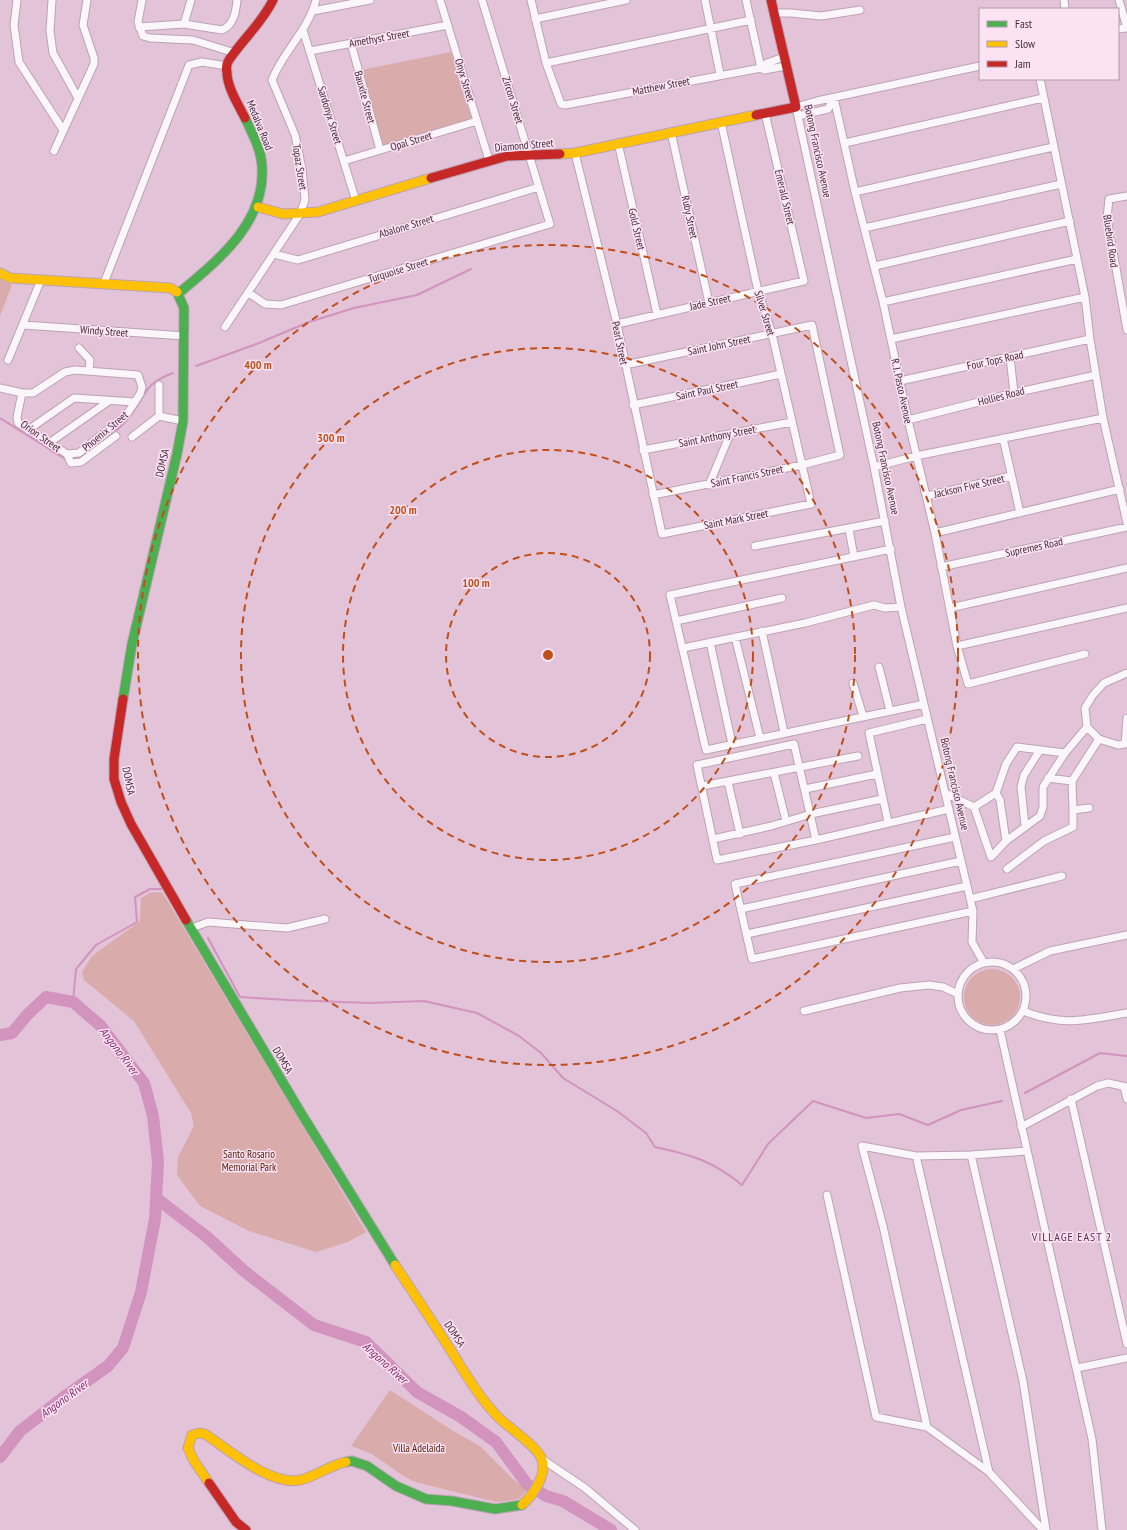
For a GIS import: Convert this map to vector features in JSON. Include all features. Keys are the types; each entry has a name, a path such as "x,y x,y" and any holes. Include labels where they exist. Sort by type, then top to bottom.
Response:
{"main road":[{"path":"227,66 235,53 268,11 273,0"},
{"name":"Botong Francisco Avenue","path":"770,0 797,112"},
{"name":"Medalva Road","path":"179,293 223,255 248,224 258,207 262,190 262,167 258,150 227,79 227,66"},
{"name":"Diamond Street","path":"258,207 283,214 318,212 489,160 507,156 575,153 765,113 797,112"},
{"path":"0,273 10,278 170,288 179,293"},
{"name":"DOMSA","path":"179,293 184,308 185,336 183,421 177,454 154,545 132,644 114,759 114,770 121,802 131,824 351,1196 460,1364 497,1416 529,1444 542,1459"},
{"path":"246,1530 236,1522 194,1461 188,1448 192,1435 199,1433 205,1434 261,1471 286,1480 299,1480 307,1478 344,1462 352,1461 367,1466 396,1486 426,1499 504,1509 521,1506 532,1495 540,1481 543,1470 542,1459"}],"street":[{"path":"17,0 14,25 19,62 63,130"},
{"path":"52,0 50,31 53,54 78,98"},
{"path":"54,151 94,64 94,58 83,25 87,0"},
{"path":"142,0 138,22 143,36 146,38 193,40 235,53"},
{"path":"184,24 191,0"},
{"path":"139,27 184,24 211,29 227,28 232,22 237,0"},
{"name":"Topaz Street","path":"225,327 300,214 305,200 295,135 272,80 276,70 303,30 313,11 316,0"},
{"path":"313,11 370,0"},
{"name":"Onyx Street","path":"440,0 489,160"},
{"name":"Zircon Street","path":"482,0 550,224"},
{"path":"531,0 546,63 751,20"},
{"path":"535,19 626,0"},
{"path":"705,0 720,74"},
{"path":"746,0 761,68"},
{"path":"1119,0 1127,28"},
{"path":"774,14 791,13 822,16 860,10"},
{"name":"Amethyst Street","path":"310,51 448,25"},
{"name":"Sardonyx Street","path":"303,30 356,201"},
{"name":"Bauxite Street","path":"351,43 380,150"},
{"path":"104,283 189,65 202,62 227,66"},
{"name":"Matthew Street","path":"546,63 561,104 565,105 720,74 761,68 768,69 785,62"},
{"path":"797,112 834,98 979,66"},
{"path":"1040,80 1053,148 1085,296 1090,339 1103,418 1127,523"},
{"path":"797,112 828,109 834,98"},
{"name":"R. J. Pasco Avenue","path":"834,98 855,192 875,266 916,456 935,533 957,646 968,684 1085,654"},
{"path":"845,143 1044,98"},
{"name":"Botong Francisco Avenue","path":"797,112 874,467 901,607 973,911 972,942 984,963"},
{"name":"Emerald Street","path":"765,113 804,281"},
{"name":"Opal Street","path":"344,161 478,121"},
{"name":"Silver Street","path":"721,122 758,292 772,334 810,504"},
{"name":"Ruby Street","path":"672,132 709,303"},
{"name":"Gold Street","path":"618,143 657,314"},
{"path":"855,192 1053,148"},
{"name":"Pearl Street","path":"575,153 616,324 662,534"},
{"path":"864,228 1061,184"},
{"name":"Abalone Street","path":"274,254 298,260 539,187"},
{"name":"Bluebird Road","path":"1127,196 1109,199 1107,218 1118,288 1127,330"},
{"path":"875,266 1070,221"},
{"name":"Turquoise Street","path":"248,293 265,304 281,305 550,224"},
{"path":"883,302 1077,259"},
{"path":"8,360 41,280"},
{"name":"Jade Street","path":"616,324 804,281"},
{"path":"1118,288 1127,286"},
{"path":"891,339 1085,296"},
{"name":"Windy Street","path":"23,325 185,336"},
{"name":"Saint John Street","path":"625,365 812,325 840,455"},
{"name":"Four Tops Road","path":"900,381 1090,339"},
{"path":"0,388 22,393 33,393 65,372 75,370 89,371 90,360 79,348"},
{"path":"1010,357 1014,393"},
{"name":"Phoenix Street","path":"67,454 80,452 112,428 127,414 142,387 138,375 89,371"},
{"name":"Saint Paul Street","path":"633,405 781,374"},
{"name":"Hollies Road","path":"908,420 1014,393 1096,375"},
{"path":"159,385 159,416"},
{"name":"Orion Street","path":"22,393 17,417 18,423 67,454 71,463 81,462 116,436"},
{"path":"28,430 74,398 135,402"},
{"path":"49,443 109,401"},
{"path":"132,437 159,416 183,421"},
{"path":"874,467 916,456 1103,418"},
{"name":"Saint Anthony Street","path":"643,450 792,422"},
{"path":"708,485 730,434"},
{"path":"1003,438 1020,514"},
{"name":"Saint Francis Street","path":"653,495 802,465 840,455"},
{"name":"Jackson Five Street","path":"927,496 1011,476"},
{"path":"935,533 1120,489"},
{"name":"Saint Mark Street","path":"662,534 810,504"},
{"path":"755,546 885,521"},
{"name":"Supremes Road","path":"941,567 1127,527"},
{"path":"849,528 854,557"},
{"path":"891,549 670,595 706,750 784,732 924,704"},
{"path":"950,608 1127,568"},
{"path":"676,621 782,598"},
{"path":"683,648 874,605 885,608 901,607"},
{"path":"957,646 1127,608"},
{"path":"762,631 784,732"},
{"path":"735,637 760,738"},
{"path":"710,642 732,744"},
{"path":"879,666 890,711"},
{"path":"1127,673 1104,683 1093,695 1085,708 1087,727 1099,739 1118,745 1125,744 1127,718"},
{"path":"853,683 863,716"},
{"path":"888,822 869,733 928,719"},
{"path":"945,793 974,807 991,857 1006,841 1040,816 1043,807 1043,787 1065,753 1087,727"},
{"path":"1007,869 1044,842 1073,827 1072,781 1099,739"},
{"path":"816,840 806,789 794,744 697,765 714,839 717,860 816,840 949,809"},
{"path":"974,807 996,793 1006,764 1017,747 1065,753"},
{"path":"1025,826 1020,787 1024,775 1040,750"},
{"path":"702,786 858,756"},
{"path":"774,772 786,821"},
{"path":"806,789 877,774"},
{"path":"1048,778 1072,781"},
{"path":"728,782 740,834"},
{"path":"996,793 1000,800 1006,841"},
{"path":"714,839 740,834 811,814 882,799"},
{"path":"1073,810 1089,808"},
{"path":"955,837 735,884 752,959 973,911"},
{"path":"741,909 961,861"},
{"path":"970,899 1062,876"},
{"path":"747,934 967,886"},
{"path":"192,928 208,922 287,928 325,919"},
{"path":"1013,969 1050,951 1127,935"},
{"path":"997,962 1013,969 1023,982 1026,996 1023,1011 1014,1023 1000,1030 987,1030 970,1024 960,1011 958,994 963,977 972,968 984,963 997,962"},
{"path":"804,1011 900,988 929,985 943,987 958,994"},
{"path":"1023,1011 1044,1019 1066,1021 1080,1021 1127,1013"},
{"path":"1000,1030 1092,1439 1102,1530"},
{"path":"1022,1128 1071,1099 1097,1086 1108,1083 1126,1087 1127,1099"},
{"path":"1071,1099 1127,1344"},
{"path":"927,1426 883,1226 862,1146 916,1156 971,1155 1027,1151"},
{"path":"971,1155 1023,1381 1044,1530"},
{"path":"916,1156 989,1472"},
{"path":"827,1195 876,1417 927,1426 989,1472 1044,1530"},
{"path":"1077,1368 1127,1358"},
{"path":"542,1459 585,1488 635,1530"}],"green space":[{"path":"451,52 472,120 382,147 361,70"},
{"path":"0,280 12,285 0,316"},
{"name":"Santo Rosario Memorial Park","path":"162,892 366,1232 348,1242 316,1252 249,1231 200,1206 177,1175 178,1157 194,1126 191,1113 134,1021 84,980 82,972 92,956 140,921 141,898 150,893"},
{"path":"992,969 1003,971 1012,977 1018,986 1020,997 1018,1008 1012,1017 1003,1023 992,1025 981,1023 972,1017 966,1008 964,997 966,986 972,977 981,971"},
{"name":"Villa Adelaida","path":"390,1390 455,1432 480,1446 514,1480 527,1490 520,1498 496,1502 415,1482 402,1475 372,1454 351,1446"}],"waterway":[{"path":"196,366 259,343 309,322 354,308 417,295 471,269"},
{"path":"72,459 79,457 112,434 131,415 151,385 173,373"},
{"path":"0,418 65,459"},
{"path":"73,1002 76,969 96,945 137,922 135,897 150,889 163,889"},
{"path":"208,938 240,997 369,1003 424,1001 477,1013 519,1036 541,1053 563,1078 617,1111 646,1133 655,1147 702,1160 721,1170 742,1185 768,1144 813,1101 866,1118 899,1114 928,1125 961,1110 1002,1101"},
{"name":"Angono River","path":"0,1035 12,1033 28,1014 46,997 73,1002 101,1026 144,1083 153,1116 158,1162 155,1219 141,1292 123,1348 108,1366 64,1397 20,1431 0,1457"},
{"path":"1025,1093 1100,1053 1127,1056"},
{"name":"Angono River","path":"156,1198 207,1237 244,1271 314,1325 366,1342 417,1392 461,1417 496,1442 527,1484 546,1496 563,1501 611,1530"}],"traffic: fast":[{"path":"179,293 209,267 237,238 248,223 256,205 261,186 262,166 256,141 245,118"},
{"path":"123,699 132,644 177,454 183,421 184,308 177,292"},
{"path":"186,920 301,1113 395,1265"},
{"path":"346,1462 352,1461 367,1466 396,1486 426,1499 452,1501 495,1509 522,1505"}],"traffic: slow":[{"path":"560,154 575,153 756,115"},
{"path":"258,207 283,214 318,212 431,178"},
{"path":"0,273 10,278 170,288 177,292"},
{"path":"395,1265 484,1401 497,1416 535,1449 542,1460 543,1472 541,1478 530,1496 522,1505"},
{"path":"209,1483 194,1461 188,1448 192,1435 199,1433 205,1434 250,1465 276,1478 300,1480 340,1463 346,1462"}],"traffic: jam":[{"path":"245,118 229,84 227,78 227,64 234,52 258,24 273,0"},
{"path":"756,115 796,107 771,0"},
{"path":"431,178 507,156 560,154"},
{"path":"123,699 114,759 114,779 121,802 131,824 186,920"},
{"path":"209,1483 236,1522 246,1530"}],"district":[{"name":"VILLAGE EAST 2","path":"1072,1237"}]}
